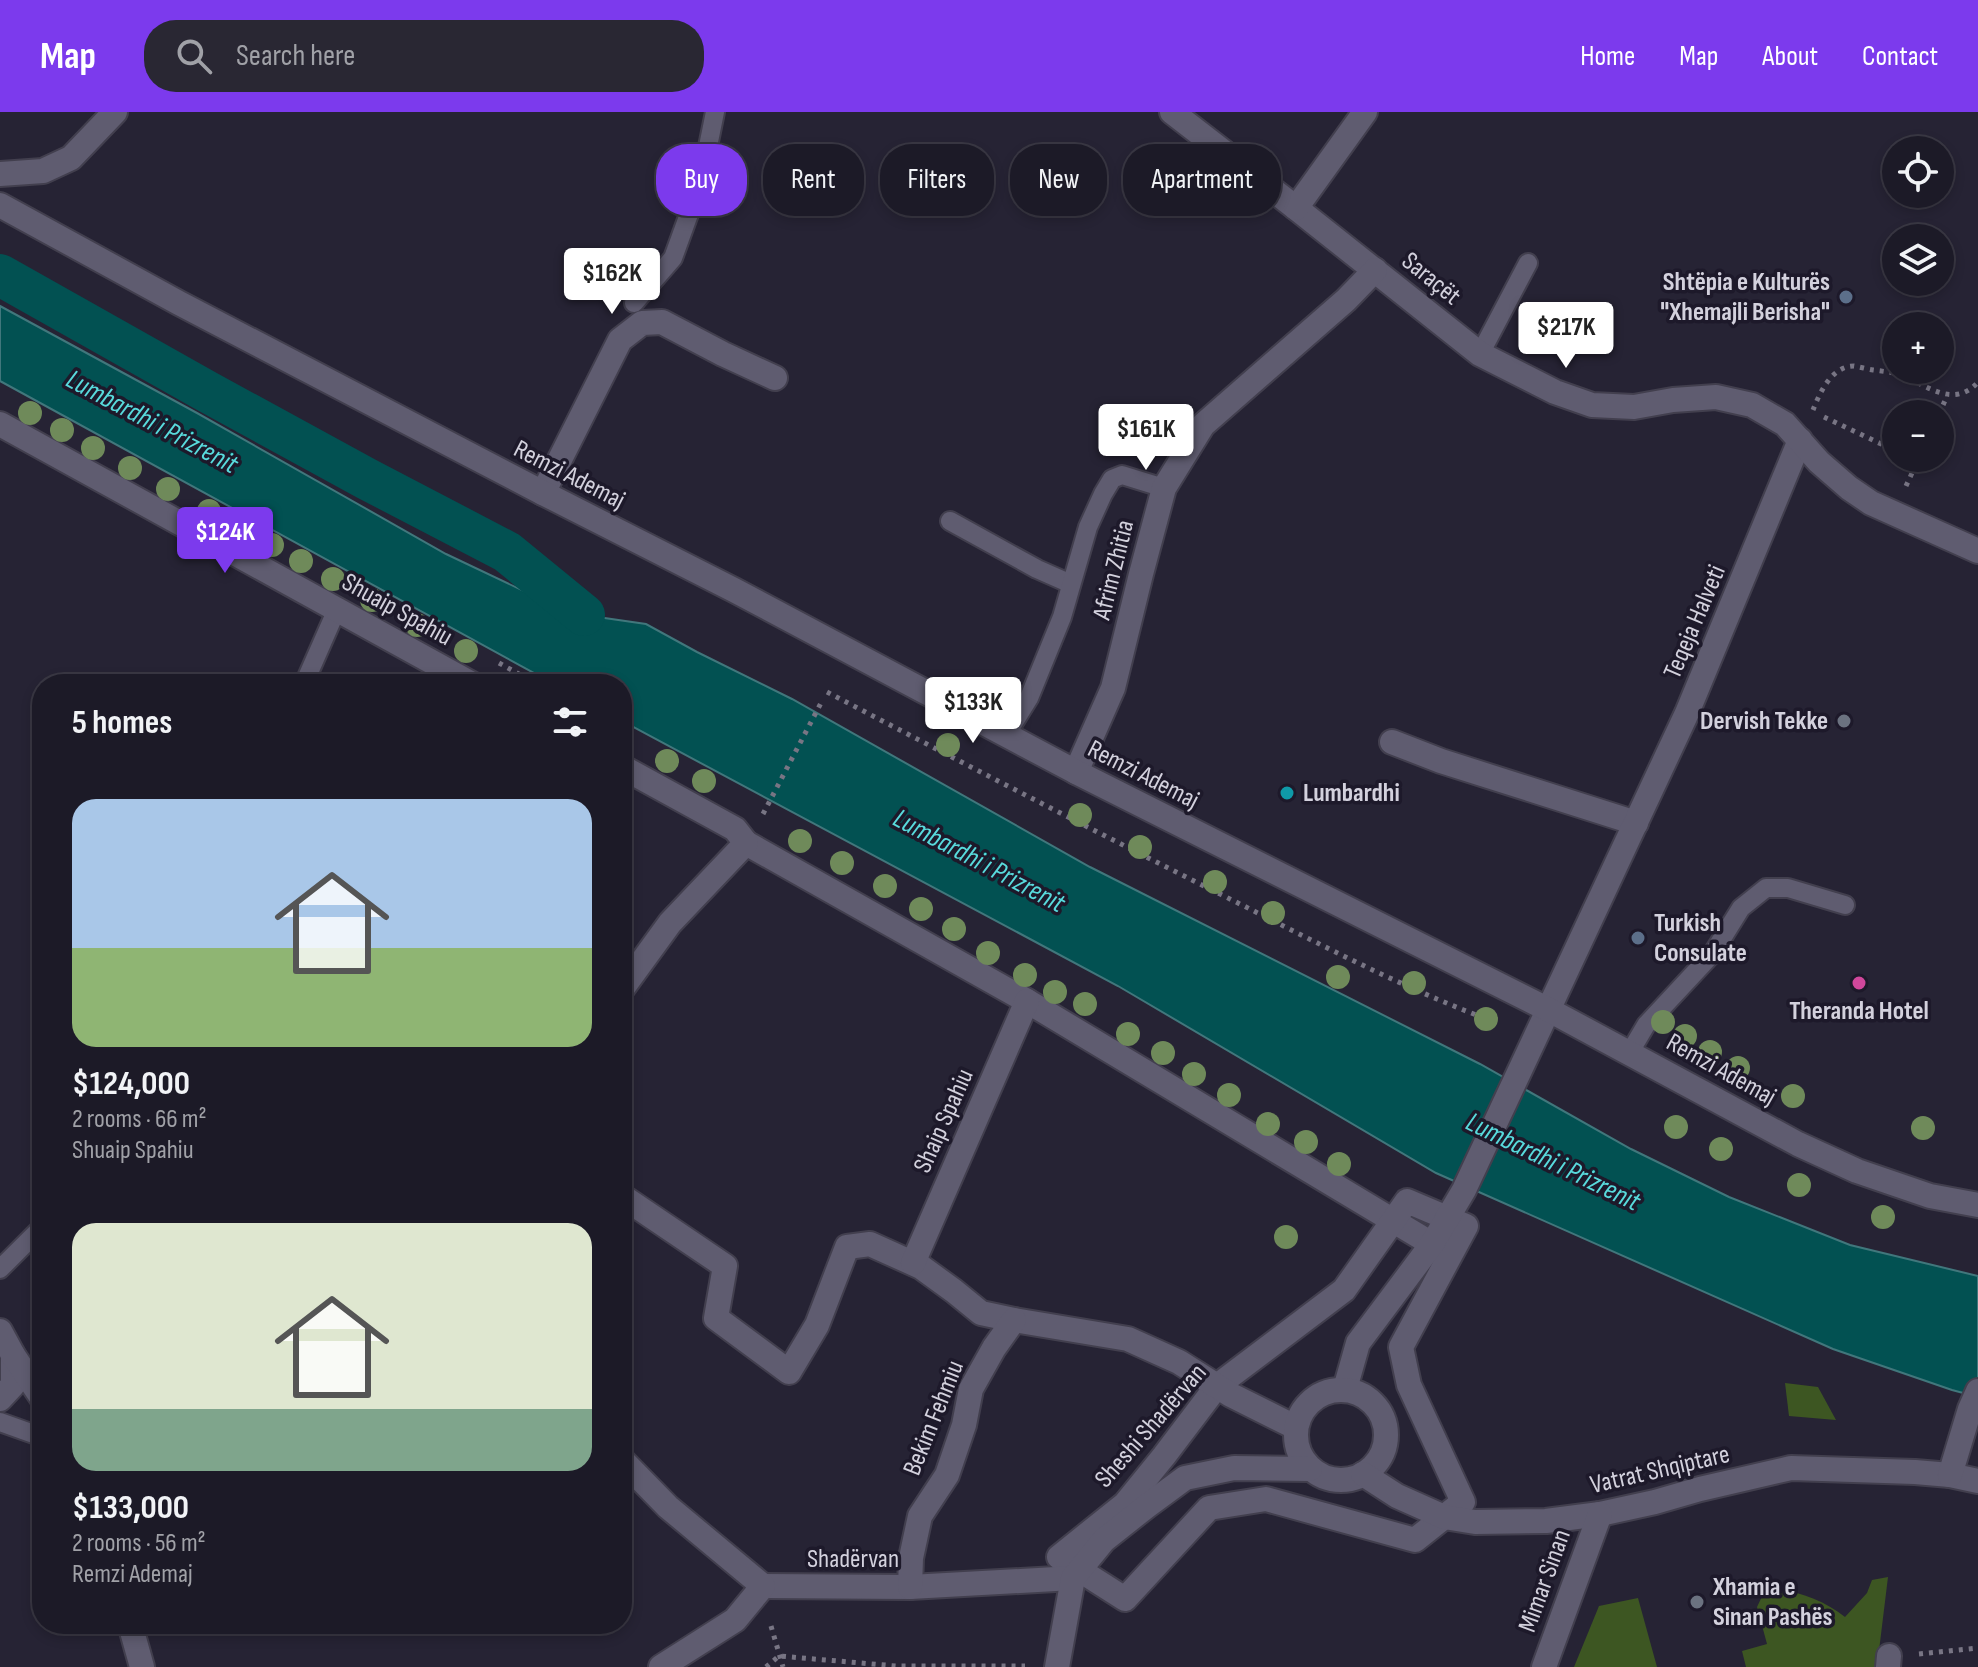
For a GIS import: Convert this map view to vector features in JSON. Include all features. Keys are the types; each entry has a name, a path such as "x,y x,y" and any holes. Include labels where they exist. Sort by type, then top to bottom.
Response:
{"street":[{"path":"0,174 43,171 71,158 115,112"},
{"name":"Saraçët","path":"1172,112 1480,354 1555,392 1592,405 1634,407 1716,397 1752,405 1785,424 1819,462 1871,503 1978,551"},
{"path":"1296,208 1365,112"},
{"name":"Remzi Ademaj","path":"0,205 179,303 734,590 1076,772 1549,1010 1798,1144 1930,1196 1978,1205"},
{"name":"Afrim Zhitia","path":"1076,772 1113,688 1164,488 1203,425 1335,310 1375,270"},
{"path":"543,493 620,340 642,323 662,322 775,378"},
{"name":"Shuaip Spahiu","path":"0,424 454,674"},
{"name":"Teqeja Halveti","path":"1447,1219 1533,1045 1687,713 1800,440"},
{"path":"1392,742 1441,761 1636,823"},
{"path":"632,772 735,829 746,843 1027,1001 1432,1244"},
{"path":"632,975 670,923 746,843"},
{"name":"Shaip Spahiu","path":"913,1263 1027,1001"},
{"name":"Sheshi Shadërvan","path":"1076,1574 1059,1557 1125,1504 1217,1386 1344,1290 1407,1201 1447,1219"},
{"path":"632,1203 725,1266 716,1318 789,1372 817,1325 847,1247 870,1244 921,1267 981,1313 1128,1339 1179,1362 1295,1427"},
{"path":"1076,1574 1125,1599 1209,1508 1266,1499 1415,1540 1463,1502 1409,1385 1401,1347 1466,1226 1447,1219 1358,1343 1345,1389"},
{"name":"Bekim Fehmiu","path":"910,1587 911,1558 920,1516 947,1475 964,1425 971,1389 1014,1320"},
{"path":"0,1331 32,1383"},
{"path":"0,1399 13,1385 13,1355"},
{"path":"1345,1389 1372,1401 1381,1413 1387,1429 1386,1445 1380,1459 1369,1471 1339,1481 1323,1477 1310,1469 1300,1456 1295,1427 1300,1414 1318,1395 1345,1389"},
{"path":"1950,1475 1974,1400"},
{"path":"1057,1665 1076,1574 1104,1540 1147,1506 1185,1478 1234,1468 1310,1469"},
{"name":"Vatrat Shqiptare","path":"1363,1474 1397,1496 1444,1517 1475,1522 1546,1521 1600,1514 1791,1468 1881,1469 1950,1475 1978,1481"},
{"path":"632,1470 668,1507 763,1586 735,1620 661,1667"},
{"name":"Mimar Sinan","path":"1544,1667 1600,1514"},
{"name":"Shadërvan","path":"763,1586 910,1587 1076,1574"},
{"path":"133,1634 142,1667"}],"lane":[{"path":"634,303 673,258 701,181 715,112"},
{"path":"1480,354 1528,263"},
{"path":"1006,735 1029,698 1062,617 1088,527 1112,479 1122,475 1164,488"},
{"path":"950,521 1071,584"},
{"path":"308,674 337,609"},
{"path":"1630,1052 1646,1025 1713,953 1741,908 1766,888 1788,888 1845,905"},
{"path":"0,1269 32,1237"},
{"path":"0,1422 32,1433"}],"path":[{"path":"1882,444 1812,412 1819,394 1832,376 1851,366 1881,371 1896,374 1947,396 1959,395 1978,382"},
{"path":"1945,400 1947,396"},
{"path":"827,692 1299,934 1533,1045"},
{"path":"765,810 822,701"},
{"path":"1888,1662 1978,1648"},
{"path":"766,1667 779,1656 896,1666 1057,1665"}],"shaded area":[{"path":"1785,1383 1818,1387 1836,1420 1789,1416"},
{"path":"1888,1577 1877,1667 1746,1667 1742,1651 1767,1644 1757,1607 1766,1588 1808,1596 1845,1617 1867,1593 1872,1580"},
{"path":"1638,1598 1657,1667 1574,1667 1599,1606"}],"water":[{"name":"Lumbardhi i Prizrenit","path":"0,306 446,554 570,613 646,624 792,699 1090,867 1480,1064 1631,1149 1729,1197 1850,1245 1978,1276 1978,1397 1833,1349 1436,1173 1118,986 632,726 632,674 536,674 0,381"}],"waterway":[{"path":"0,275 367,479 507,552 584,615"}],"place":[{"name":"Shtëpia e Kulturës \"Xhemajli Berisha\"","path":"1846,297"},
{"name":"Dervish Tekke","path":"1844,721"},
{"name":"Lumbardhi","path":"1287,793"},
{"name":"Turkish Consulate","path":"1638,938"},
{"name":"Theranda Hotel","path":"1859,983"},
{"name":"Xhamia e Sinan Pashës","path":"1697,1602"}]}
